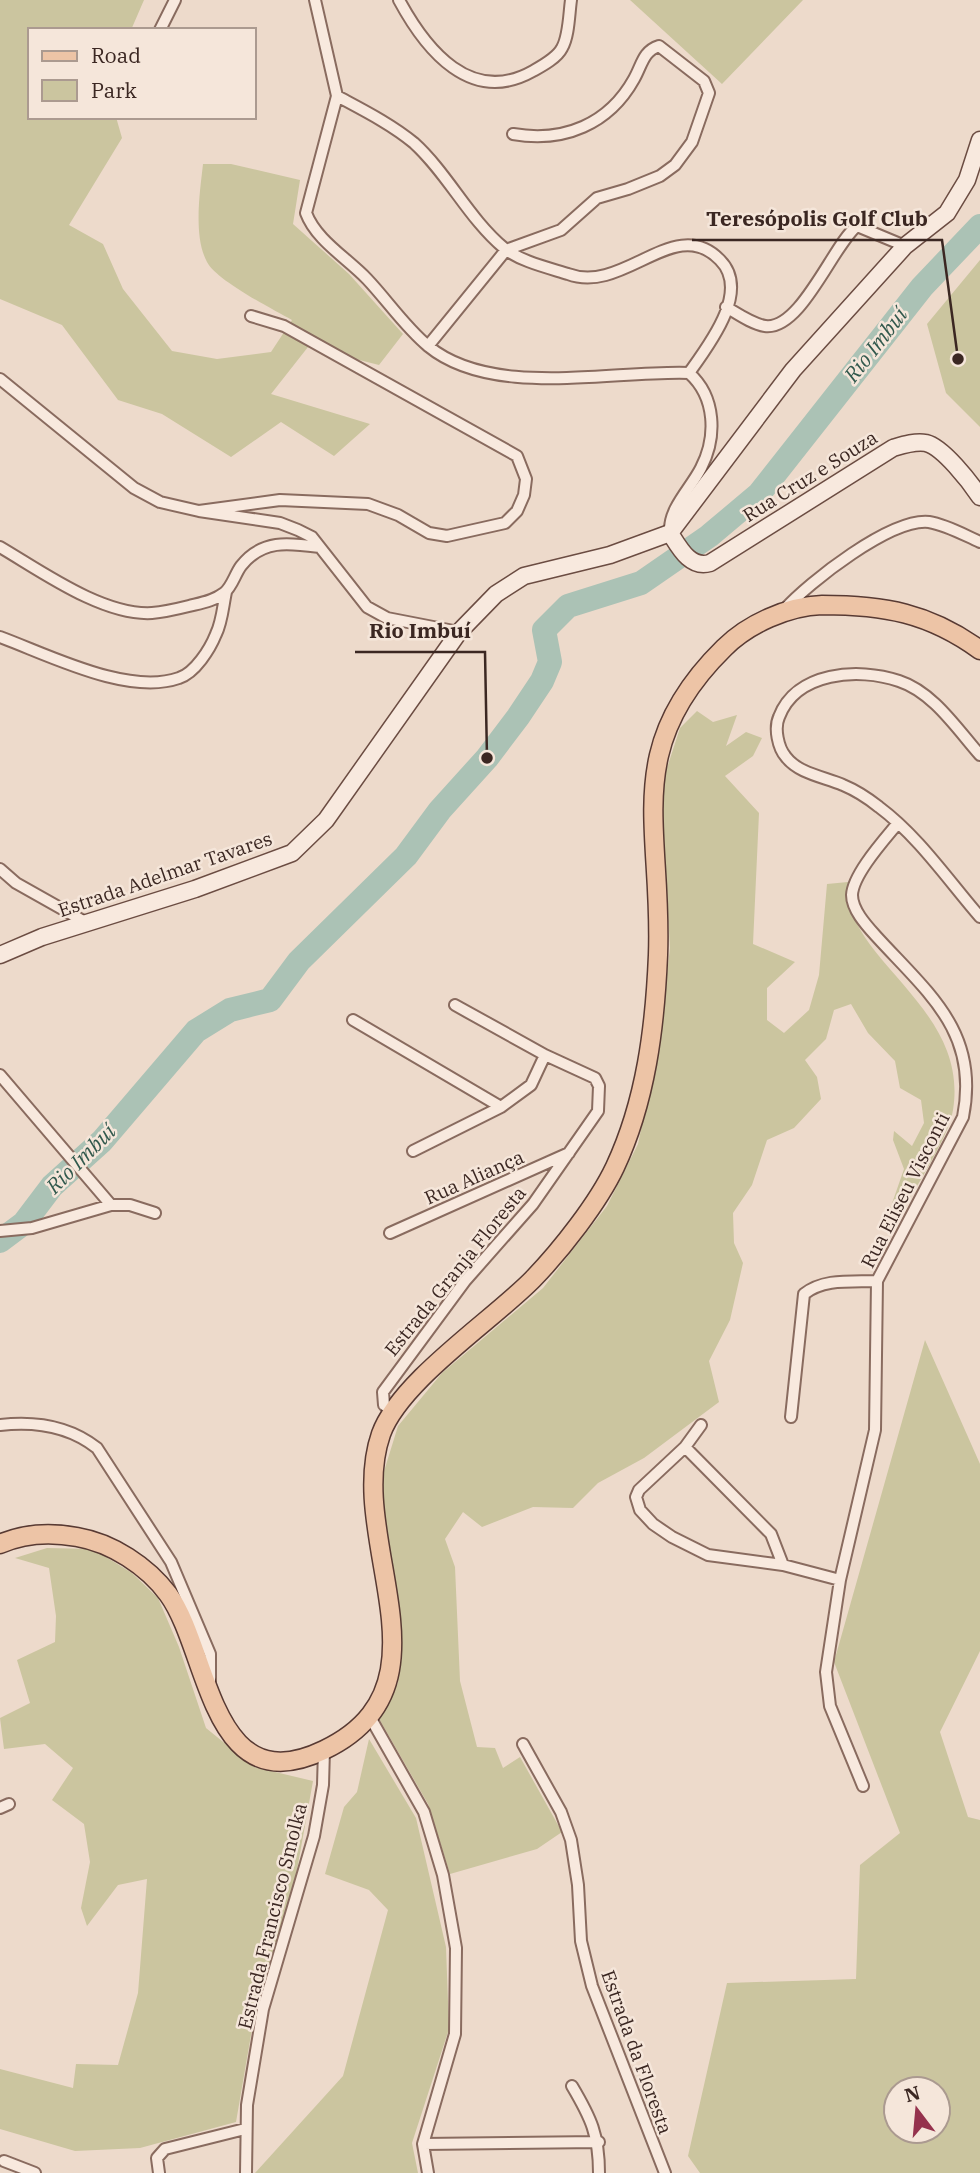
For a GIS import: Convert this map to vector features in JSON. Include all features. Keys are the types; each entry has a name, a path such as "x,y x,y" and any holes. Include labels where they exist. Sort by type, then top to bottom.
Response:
{"main road":[{"path":"0,1544 24,1535 56,1533 95,1540 134,1562 149,1574 169,1595 188,1629 218,1718 232,1737 254,1754 287,1761 324,1750 370,1717 389,1684 394,1648 373,1472 382,1432 394,1412 429,1372 534,1278 586,1212 613,1172 633,1124 653,1024 658,950 653,792 657,754 670,719 706,665 733,639 781,613 808,606 870,605 936,624 957,633 980,650"}],"street":[{"path":"315,0 337,96 306,213 312,228 367,279 428,346 454,363 489,373 532,377 689,373 702,387 712,412 711,435 702,466 670,522 673,538"},
{"path":"399,0 422,39 461,75 474,81 521,78 544,65 562,48 571,0"},
{"path":"161,28 173,1"},
{"path":"428,346 506,250 561,230 597,198 628,190 668,170 692,142 709,100 704,81 659,46 646,54 615,108 597,120 574,132 530,137 513,134"},
{"path":"337,96 398,131 416,145 506,250 572,276 593,277 632,268 683,243 696,243 706,247 729,271 733,290 689,373"},
{"path":"673,538 764,404 905,246 947,213 967,180 980,140"},
{"path":"726,307 763,326 775,326 815,289 857,226 863,226 905,246"},
{"path":"199,511 281,500 368,504 398,515 429,533 447,536 505,523 517,511 524,495 526,479 523,467 517,456 503,446 455,424 284,326 251,316"},
{"path":"0,379 134,488 160,502 199,511 281,523 312,537 367,607 387,618 459,632"},
{"name":"Rua Cruz e Souza","path":"673,538 689,560 703,565 721,558 893,448 924,442 933,446 969,480 980,497"},
{"path":"781,613 801,591 892,529 930,523 980,542"},
{"name":"Estrada Adelmar Tavares","path":"0,955 272,861 303,845 326,820 459,632 496,594 524,576 673,538"},
{"path":"0,636 78,666 133,682 157,684 182,677 201,660 217,634 226,592 241,566 254,552 268,545 285,542 319,547"},
{"path":"0,547 79,593 117,607 150,613 210,601 226,592"},
{"path":"980,755 926,696 901,681 870,674 815,681 800,689 784,704 776,723 777,737 786,757 806,772 846,786 898,823 980,917"},
{"name":"Rua Eliseu Visconti","path":"863,1786 830,1706 826,1672 840,1580 875,1430 877,1281 963,1118 971,1090 964,1041 951,1017 863,922 853,902 852,893 859,876 898,823"},
{"path":"0,869 16,883 87,923"},
{"path":"454,1005 545,1055 595,1078 599,1086 598,1111 572,1152"},
{"path":"353,1020 501,1107"},
{"path":"413,1151 501,1107 531,1085 545,1055"},
{"path":"0,1075 111,1205"},
{"name":"Estrada Granja Floresta","path":"394,1412 384,1405 383,1392 401,1364 572,1152"},
{"name":"Rua Aliança","path":"390,1233 572,1152"},
{"path":"0,1231 32,1228 111,1205 130,1205 155,1213"},
{"path":"790,1417 804,1294 814,1286 833,1282 877,1281"},
{"path":"0,1425 21,1422 51,1426 79,1434 97,1448 164,1550 197,1618 210,1654 209,1694"},
{"path":"701,1425 685,1447 639,1490 636,1497 640,1510 672,1538 708,1555 783,1565 840,1580"},
{"path":"685,1447 771,1534 783,1565"},
{"path":"370,1717 425,1812 443,1875 456,1948 455,2034 423,2144 428,2173"},
{"name":"Estrada da Floresta","path":"523,1744 561,1812 571,1840 581,1941 592,1986 665,2173"},
{"name":"Estrada Francisco Smolka","path":"246,2173 245,2129 263,2009 314,1836 323,1785 324,1750"},
{"path":"572,2086 590,2115 599,2141 599,2173"},
{"path":"159,2173 157,2158 164,2149 245,2129"},
{"path":"423,2144 599,2141"},
{"path":"4,2161 35,2173"}],"green space":[{"path":"0,0 144,0 132,28 28,28 28,119 117,119 122,138 69,225 103,244 123,289 172,351 217,359 271,352 292,320 221,277 207,262 199,227 203,164 231,164 300,180 293,224 349,274 403,334 379,365 308,347 271,394 370,424 334,456 281,422 231,457 162,414 118,400 62,325 0,299"},
{"path":"630,0 803,0 722,84"},
{"path":"980,260 980,427 946,393 927,324"},
{"path":"697,711 713,722 737,715 726,746 746,732 762,738 753,756 725,776 759,813 753,944 795,962 767,988 767,1020 784,1033 809,1010 819,975 827,884 848,882 851,909 863,935 925,1012 943,1041 953,1073 953,1110 945,1135 897,1219 889,1212 904,1169 893,1140 894,1131 912,1146 924,1123 921,1100 900,1088 895,1061 868,1033 851,1004 834,1010 826,1039 805,1060 817,1077 821,1099 794,1128 767,1140 752,1185 733,1213 734,1243 743,1263 730,1320 709,1361 719,1402 644,1458 598,1483 573,1508 533,1507 482,1527 463,1512 445,1539 455,1567 460,1681 477,1747 495,1748 503,1768 520,1757 562,1832 537,1849 450,1874 428,1804 378,1717 398,1683 399,1644 381,1481 398,1426 442,1373 543,1288 607,1206 638,1144 659,1043 670,948 662,809 666,771 680,728"},
{"path":"925,1340 980,1464 980,1651 940,1732 968,1817 980,1820 980,2173 700,2173 688,2156 727,1983 856,1979 860,1865 900,1833 834,1662"},
{"path":"47,1548 93,1549 132,1573 158,1598 179,1647 206,1728 254,1767 313,1781 295,1881 256,2006 236,2122 140,2148 75,2151 0,2129 0,2069 73,2088 76,2064 118,2065 138,1993 147,1879 118,1885 87,1926 81,1908 90,1862 84,1824 52,1800 73,1768 45,1744 4,1749 0,1718 30,1703 17,1660 55,1642 56,1616 49,1568 15,1558"},
{"path":"369,1739 416,1818 446,1947 449,2029 412,2143 418,2173 255,2173 343,2076 388,1910 369,1890 325,1874 344,1807 357,1792"}],"waterway":[{"name":"Rio Imbuí","path":"0,1241 24,1223 52,1186 102,1141 196,1031 230,1010 270,1000 299,961 406,856 440,810 487,758 542,681 550,662 544,630 568,606 641,583 709,536 759,494 922,287 980,226"}],"place":[{"name":"Teresópolis Golf Club","path":"958,359"},
{"name":"Rio Imbuí","path":"487,758"}]}
